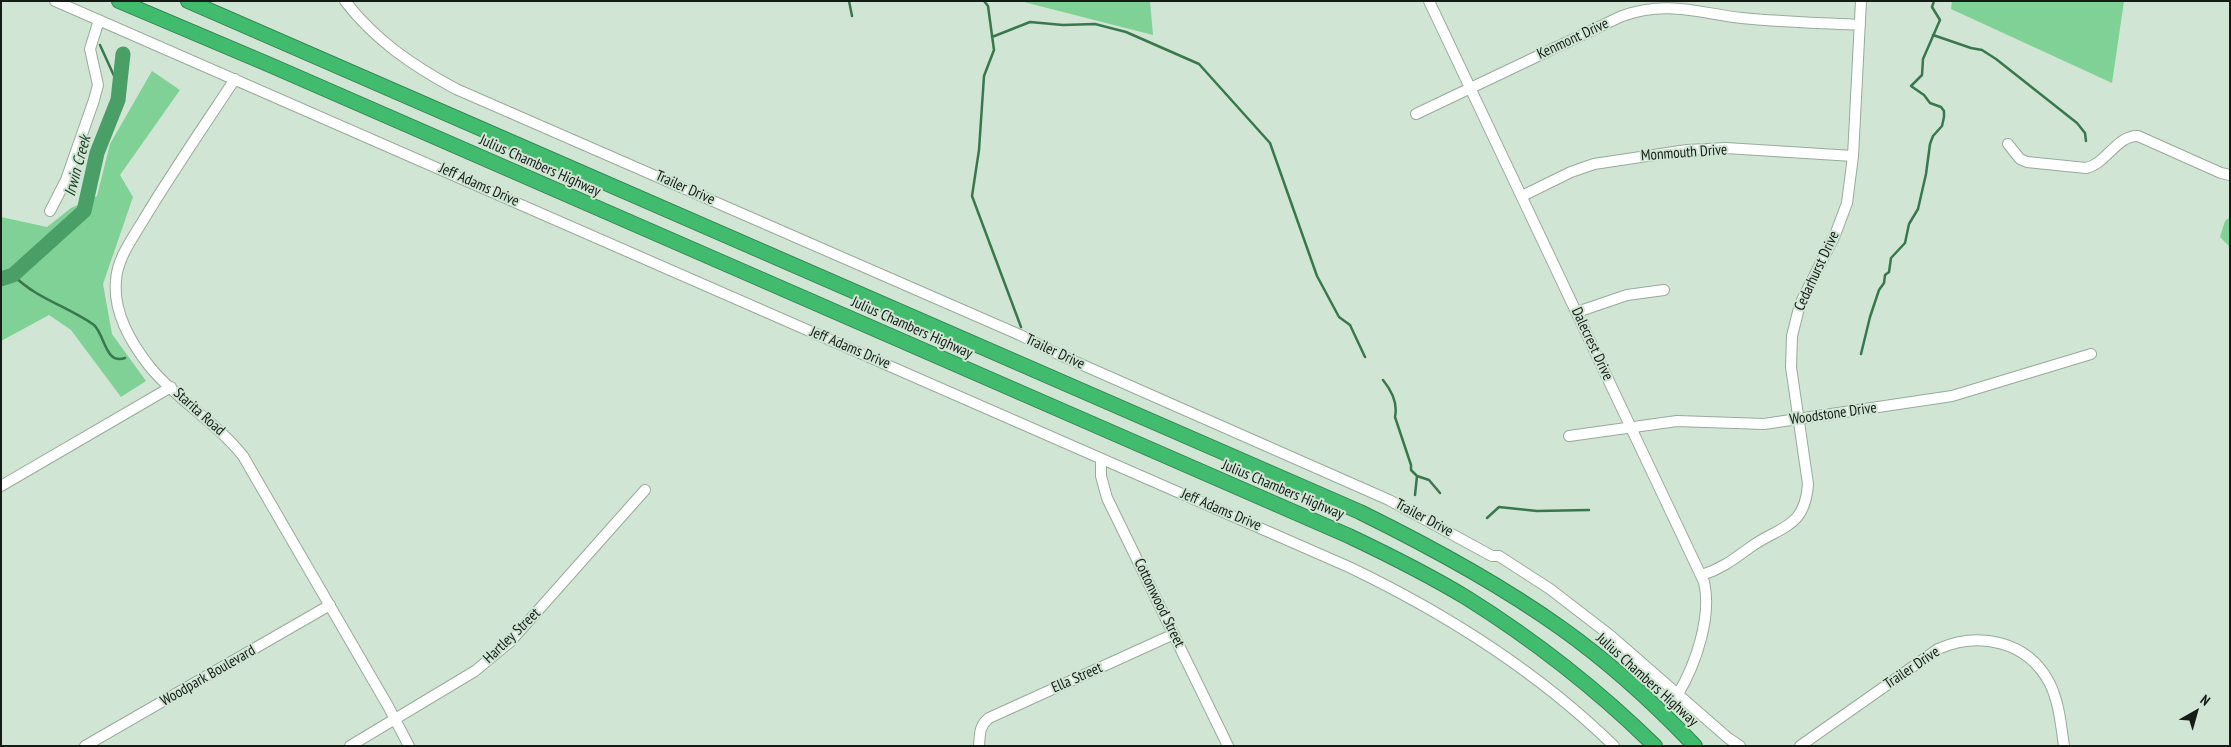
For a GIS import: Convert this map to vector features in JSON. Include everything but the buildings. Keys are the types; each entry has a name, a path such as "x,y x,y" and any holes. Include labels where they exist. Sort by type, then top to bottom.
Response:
{"highway":[{"name":"Julius Chambers Highway","path":"119,1 1349,536 1446,586 1507,625 1589,686 1656,746"},
{"name":"Julius Chambers Highway","path":"188,1 1360,512 1467,568 1562,628 1628,682 1695,746"}],"street":[{"name":"Jeff Adams Drive","path":"55,1 1349,567 1423,605 1489,645 1530,675 1614,746"},
{"name":"Trailer Drive","path":"346,1 370,30 388,46 427,73 456,89 1011,331 1060,355 1390,500 1492,556 1499,556 1571,604 1628,649 1728,738 1740,746"},
{"name":"Dalecrest Drive","path":"1429,1 1702,575 1706,591 1706,617 1692,667 1678,694"},
{"name":"Cedarhurst Drive","path":"1702,575 1729,564 1753,546 1782,531 1799,514 1805,502 1808,484 1791,361 1794,326 1805,293 1842,218 1851,182 1861,1"},
{"name":"Kenmont Drive","path":"1416,114 1622,16 1647,8 1683,8 1741,18 1860,25"},
{"path":"50,211 66,180 96,93 98,85 90,48 99,20"},
{"name":"Starita Road","path":"235,79 164,186 125,251 116,276 116,295 124,326 141,355 171,387 226,437 242,456 330,605 409,746"},
{"path":"2008,144 2020,159 2027,162 2086,168 2094,165 2128,137 2138,136 2221,173 2230,175"},
{"name":"Monmouth Drive","path":"1522,196 1571,172 1594,164 1650,154 1726,148 1853,156"},
{"path":"1577,312 1627,295 1664,290"},
{"name":"Woodstone Drive","path":"1570,436 1677,421 1749,424 1799,419 1952,396 2092,354"},
{"path":"1,486 171,387"},
{"name":"Cottonwood Street","path":"1102,458 1101,476 1107,498 1228,746"},
{"name":"Hartley Street","path":"350,746 475,671 510,642 645,490"},
{"name":"Woodpark Boulevard","path":"85,746 330,605"},
{"name":"Ella Street","path":"979,746 982,725 989,718 1174,634"},
{"name":"Trailer Drive","path":"1800,746 1938,649 1954,643 1978,640 2012,647 2038,667 2049,682 2054,694 2064,746"}],"green space":[{"path":"1020,1 1150,1 1153,35"},
{"path":"1952,1 2124,1 2112,83 1951,9"},
{"path":"152,71 180,90 120,175 133,197 103,284 112,334 146,381 121,397 71,330 49,315 1,341 1,217 47,227 71,208 97,196 110,144"},
{"path":"2230,217 2230,247 2220,237 2225,221"}],"waterway":[{"path":"849,1 852,16"},
{"path":"984,1 988,6 994,50 984,76 979,150 972,196 1021,327"},
{"path":"1861,354 1870,317 1879,290 1884,283 1885,275 1889,272 1891,258 1905,243 1909,224 1918,209 1926,174 1930,144 1933,136 1942,126 1944,117 1944,111 1941,107 1930,103 1924,95 1911,86 1922,75 1923,59 1940,20 1932,7 1934,1"},
{"path":"992,37 1030,22 1063,25 1095,24 1126,32 1199,64 1270,143 1317,276 1339,317 1350,325 1365,357"},
{"path":"1933,35 1982,50 1996,59 2077,123 2085,133 2086,141"},
{"path":"100,45 120,89"},
{"name":"Irwin Creek","path":"1,279 13,275 84,211 97,153 118,100 123,54"},
{"path":"13,275 32,290 94,325 109,353 118,359 125,358"},
{"path":"1383,380 1394,397 1395,417 1411,470 1417,476 1429,480 1440,493"},
{"path":"1415,495 1417,476"},
{"path":"1487,518 1499,507 1537,511 1589,510"}]}
